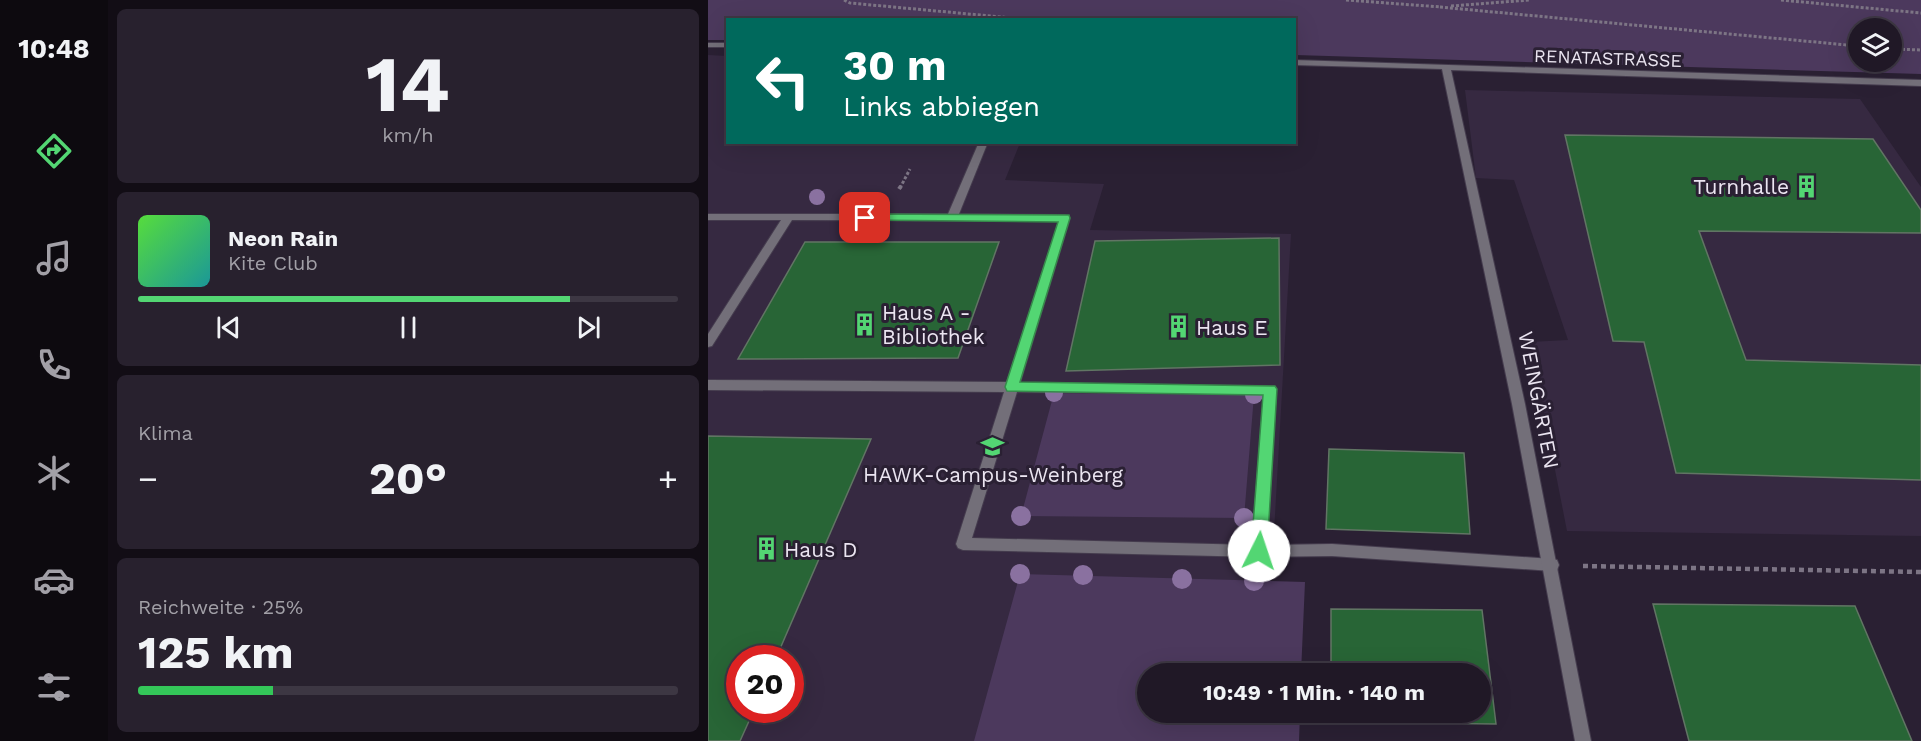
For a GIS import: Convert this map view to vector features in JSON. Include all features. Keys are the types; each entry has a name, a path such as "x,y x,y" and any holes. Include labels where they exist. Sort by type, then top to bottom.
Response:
{"street":[{"path":"708,45 726,45"},
{"name":"RENATASTRASSE","path":"1296,62 1921,83"},
{"name":"WEINGÄRTEN","path":"1446,68 1502,316 1552,565 1583,741"},
{"path":"952,218 983,144"},
{"path":"708,217 1065,218 963,544 1259,551 1332,550 1552,565"},
{"path":"708,343 788,218"},
{"path":"708,385 1270,389 1259,551"}],"path":[{"path":"844,0 850,3 1012,18"},
{"path":"1346,0 1848,45"},
{"path":"1440,7 1530,0"},
{"path":"1781,0 1921,13"},
{"path":"1902,49 1921,50"},
{"path":"1552,565 1921,572"}],"shaded area":[{"path":"708,0 1921,0 1921,74 1855,72 1902,72 1902,18 1848,18 1848,72 1296,55 1296,18 726,18 726,40 708,40"},
{"name":"HAWK-Campus-Weinberg","path":"708,55 726,56 726,144 1020,144 1005,180 1104,184 1090,230 1291,234 1267,663 1137,663 1137,723 1191,723 1262,741 708,741"},
{"path":"1465,90 1860,99 1921,187 1921,536 1567,531 1530,342 1568,340 1514,180 1476,178"},
{"path":"1054,393 1254,395 1244,518 1021,516"},
{"path":"1020,574 1305,582 1301,663 1137,663 1137,723 1300,723 1299,741 974,741"}],"building":[{"path":"1565,135 1873,139 1921,210 1921,233 1699,231 1746,360 1921,365 1921,480 1676,473 1644,342 1613,341"},
{"name":"Haus E","path":"1279,238 1280,365 1066,371 1095,241"},
{"name":"Haus A - Bibliothek","path":"805,242 999,242 958,358 738,359"},
{"name":"Haus D","path":"708,436 871,439 782,645 726,645 726,723 748,723 740,741 708,741"},
{"path":"1329,449 1464,453 1470,534 1326,529"},
{"path":"1653,604 1855,606 1912,741 1689,741"},
{"path":"1331,609 1482,610 1489,663 1331,663"},
{"path":"1491,683 1496,724 1414,723 1491,723"}],"place":[{"name":"Turnhalle","path":"1807,186"},
{"name":"Haus A - Bibliothek","path":"864,324"},
{"name":"Haus E","path":"1178,327"},
{"name":"HAWK-Campus-Weinberg","path":"993,446"},
{"name":"Haus D","path":"766,549"}],"route":[{"path":"865,218 1065,218 1011,387 1270,389 1259,551"}]}
